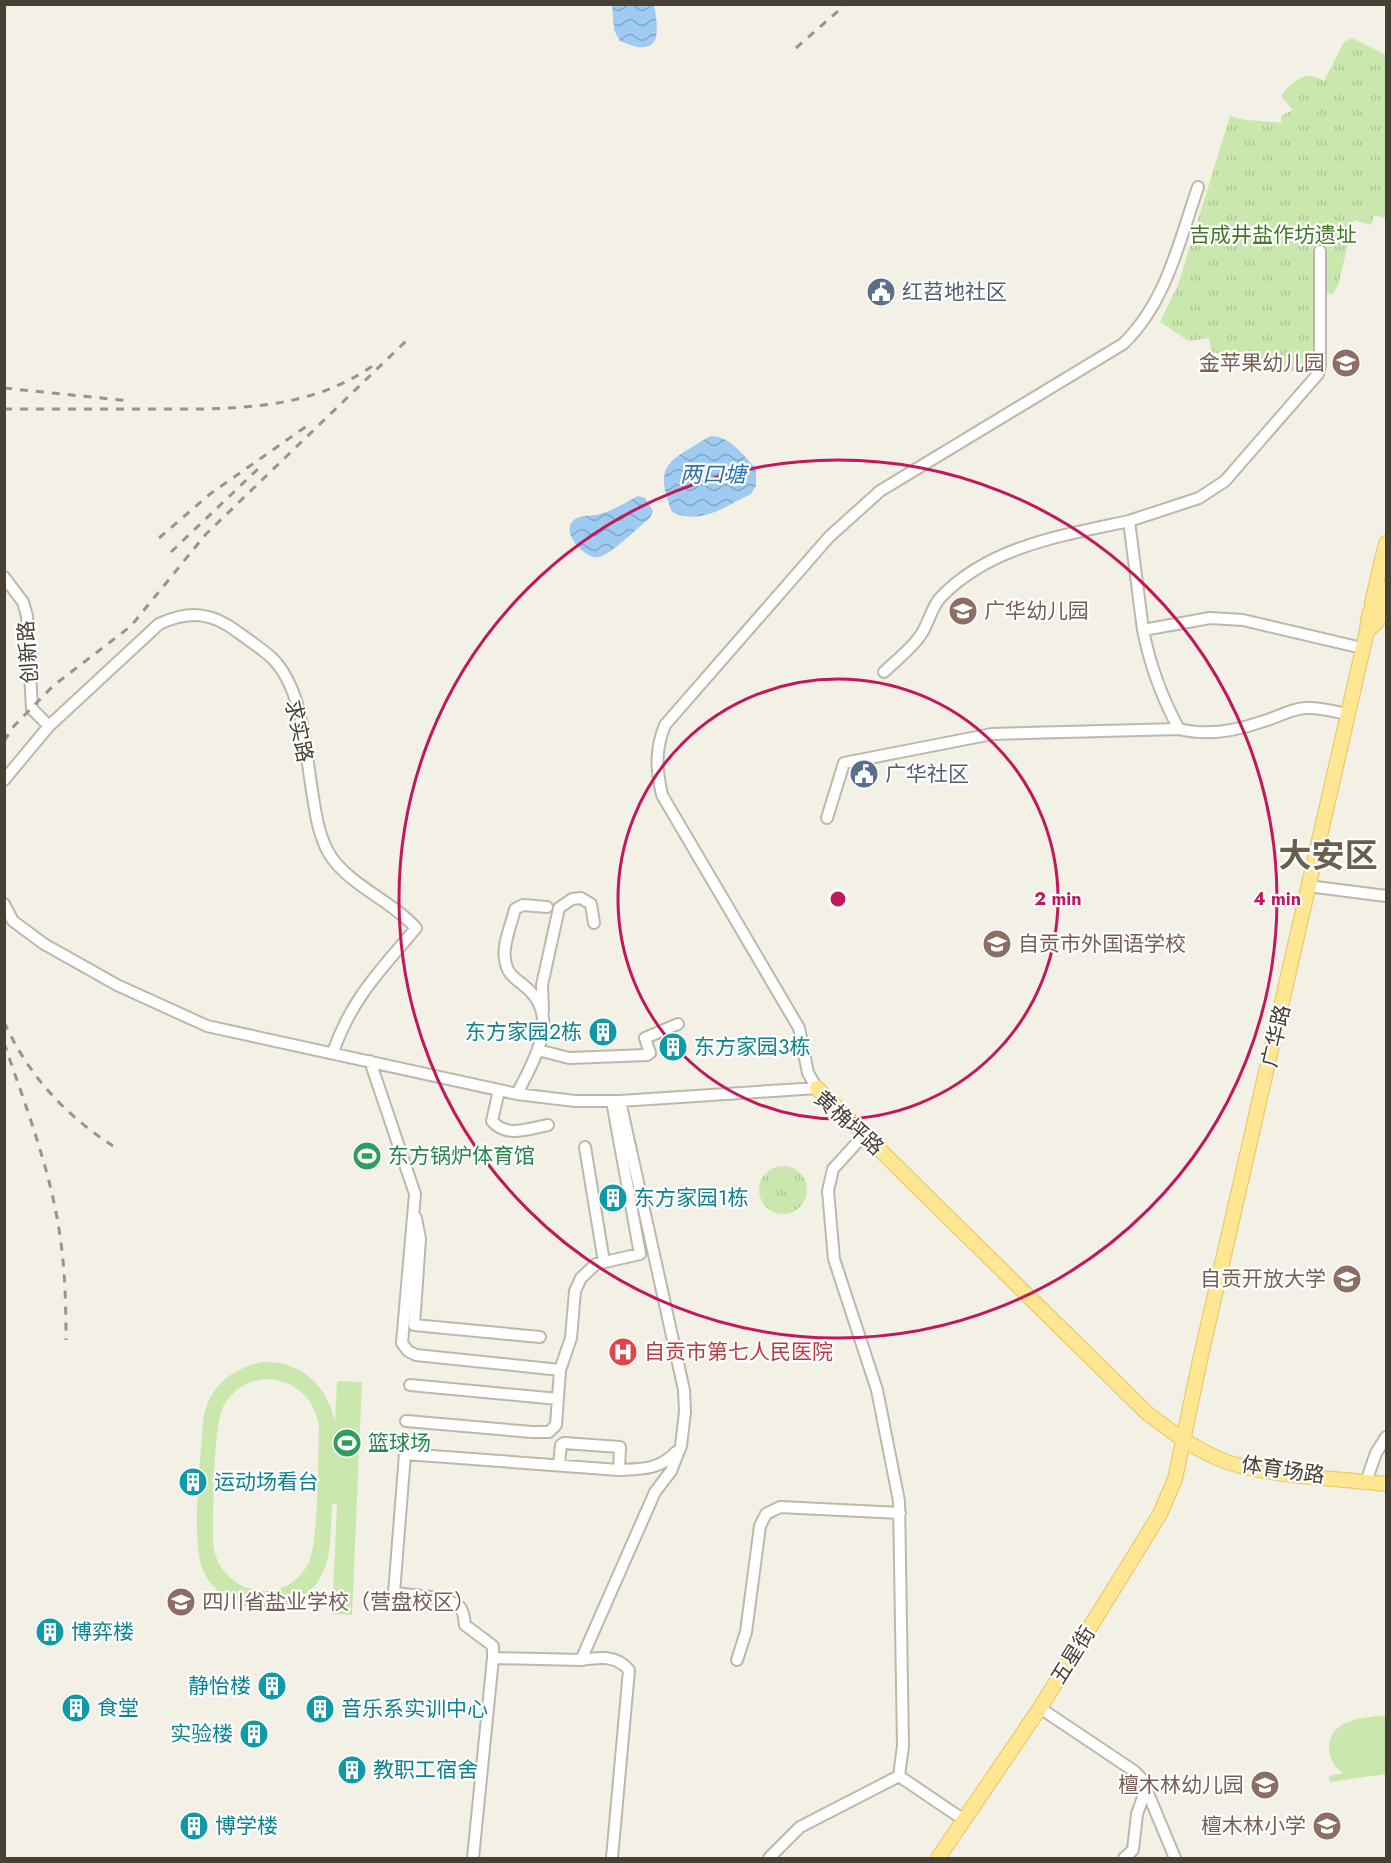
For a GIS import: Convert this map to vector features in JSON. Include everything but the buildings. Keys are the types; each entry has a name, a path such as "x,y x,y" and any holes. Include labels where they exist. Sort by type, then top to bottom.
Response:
{"main road":[{"path":"1377,624 1372,606 1386,543"},
{"path":"1372,606 1386,590"},
{"path":"1377,624 1386,604"},
{"name":"广华路","path":"1184,1440 1346,714 1362,648 1377,624"},
{"name":"黄桷坪路","path":"817,1088 1146,1413 1184,1440"},
{"name":"体育场路","path":"1184,1440 1214,1457 1245,1468 1386,1484"},
{"name":"五星街","path":"938,1858 1040,1708 1160,1514 1175,1479 1184,1440"}],"street":[{"path":"817,1088 808,1073 799,1028 662,795 656,755 657,745 665,725 829,537 880,491 1123,344 1136,332 1165,283 1198,186"},
{"path":"884,672 922,634 939,597 977,569 1006,553 1059,536 1129,521 1199,498 1225,481 1318,374 1320,365 1320,250"},
{"path":"1129,521 1148,656 1168,708 1179,729"},
{"name":"创新路","path":"4,577 23,602 27,616 32,709 49,726"},
{"name":"求实路","path":"4,780 49,726 159,624 178,616 201,614 223,621 273,659 287,682 297,706 316,817 332,858 349,874 405,916 416,928 358,997 344,1020 333,1052"},
{"path":"1143,630 1210,618 1243,620 1362,648"},
{"path":"827,818 844,763 992,734 1179,729 1197,734 1259,723 1303,708 1318,708 1346,714"},
{"path":"1308,886 1386,896"},
{"path":"517,1094 538,1050 543,1033 542,985 559,908 572,899 581,898 591,904 594,923"},
{"name":"黄桷坪路","path":"4,903 13,921 44,944 117,985 207,1026 517,1094 575,1101 616,1101 817,1088"},
{"path":"543,1011 530,991 508,972 504,956 515,909 523,905 547,907"},
{"path":"538,1050 569,1058 647,1055 650,1053 645,1038 678,1024"},
{"path":"370,1061 415,1194 402,1342 408,1352 560,1370"},
{"path":"499,1090 492,1121 499,1129 514,1132 548,1125"},
{"path":"406,1421 549,1432 556,1425 560,1370 572,1338 575,1290 587,1269 604,1262 640,1254 616,1101"},
{"path":"581,1659 655,1492 671,1471 681,1446 685,1413 680,1359 616,1101"},
{"path":"864,1135 839,1160 829,1178 831,1237 839,1278 877,1390 900,1513 903,1746 899,1776"},
{"path":"585,1147 604,1262"},
{"path":"414,1208 420,1239 414,1325 540,1337"},
{"path":"410,1385 558,1399"},
{"path":"1366,1482 1386,1437"},
{"path":"560,1464 561,1445 564,1443 620,1447 619,1470"},
{"path":"473,1858 493,1646 465,1625 458,1604 446,1600 394,1593 405,1454 619,1470 649,1469 666,1462 681,1446"},
{"path":"737,1660 746,1632 760,1526 766,1514 780,1507 900,1513"},
{"path":"493,1658 603,1657 621,1661 629,1670 612,1858"},
{"path":"1040,1708 1134,1771 1146,1789 1175,1858"},
{"path":"899,1776 964,1820"},
{"path":"769,1858 800,1827 899,1776"},
{"path":"1124,1858 1133,1850 1137,1814 1146,1789"}],"green space":[{"name":"吉成井盐作坊遗址","path":"1352,38 1386,55 1386,218 1374,215 1371,225 1354,220 1338,285 1333,294 1321,293 1315,366 1305,364 1301,372 1284,370 1270,362 1268,368 1258,366 1259,361 1211,352 1209,338 1189,341 1160,322 1178,285 1230,116 1281,123 1281,116 1293,110 1281,96 1285,90 1295,81 1306,76 1324,81 1344,42"},
{"path":"783,1166 800,1173 807,1190 800,1207 783,1214 766,1207 759,1190 766,1173"},
{"path":"262,1362 276,1363 300,1370 310,1377 325,1396 335,1421 337,1381 362,1382 352,1615 332,1614 337,1504 332,1504 327,1562 319,1580 306,1594 291,1603 275,1608 257,1608 240,1604 225,1596 212,1584 202,1568 197,1538 197,1518 203,1421 215,1390 231,1375 250,1365","holes":["263,1379 293,1386 307,1398 312,1406 319,1426 318,1477 314,1538 308,1564 297,1579 283,1587 267,1591 252,1589 237,1583 225,1573 217,1559 213,1541 215,1452 220,1418 223,1407 230,1396 251,1382"]},
{"path":"1386,1715 1386,1774 1330,1782 1329,1776 1343,1773 1333,1763 1329,1750 1330,1739 1334,1731 1358,1719"}],"water":[{"path":"612,5 654,5 657,26 654,41 650,46 633,46 620,41 614,30"},
{"name":"两口塘","path":"710,436 730,443 756,468 756,486 751,494 713,513 693,517 672,512 664,483 669,465 685,451"},
{"path":"638,496 645,498 653,511 650,518 604,555 593,557 581,550 570,531 570,525 576,518 607,512"}],"railway":[{"path":"796,48 846,4"},
{"path":"4,741 14,726 53,686 131,626 206,534 406,341"},
{"path":"4,409 205,409 265,405 322,392 349,380 375,364"},
{"path":"4,388 130,401"},
{"path":"159,538 210,494 311,423"},
{"path":"171,552 260,467"},
{"path":"4,1022 25,1060 50,1092 79,1121 113,1146"},
{"path":"4,1043 36,1135 55,1205 64,1271 66,1340"}],"place":[{"name":"红苕地社区","path":"881,292"},
{"name":"金苹果幼儿园","path":"1346,363"},
{"name":"广华幼儿园","path":"963,611"},
{"name":"广华社区","path":"864,774"},
{"name":"自贡市外国语学校","path":"997,944"},
{"name":"东方家园2栋","path":"603,1032"},
{"name":"东方家园3栋","path":"673,1047"},
{"name":"东方锅炉体育馆","path":"367,1156"},
{"name":"东方家园1栋","path":"613,1198"},
{"name":"自贡开放大学","path":"1347,1279"},
{"name":"自贡市第七人民医院","path":"623,1352"},
{"name":"篮球场","path":"347,1443"},
{"name":"运动场看台","path":"193,1482"},
{"name":"四川省盐业学校（营盘校区）","path":"181,1602"},
{"name":"博弈楼","path":"50,1632"},
{"name":"静怡楼","path":"272,1686"},
{"name":"食堂","path":"76,1708"},
{"name":"音乐系实训中心","path":"320,1709"},
{"name":"实验楼","path":"254,1734"},
{"name":"教职工宿舍","path":"352,1770"},
{"name":"檀木林幼儿园","path":"1265,1785"},
{"name":"博学楼","path":"194,1826"},
{"name":"檀木林小学","path":"1327,1826"}],"district":[{"name":"大安区","path":"1328,855"}]}
